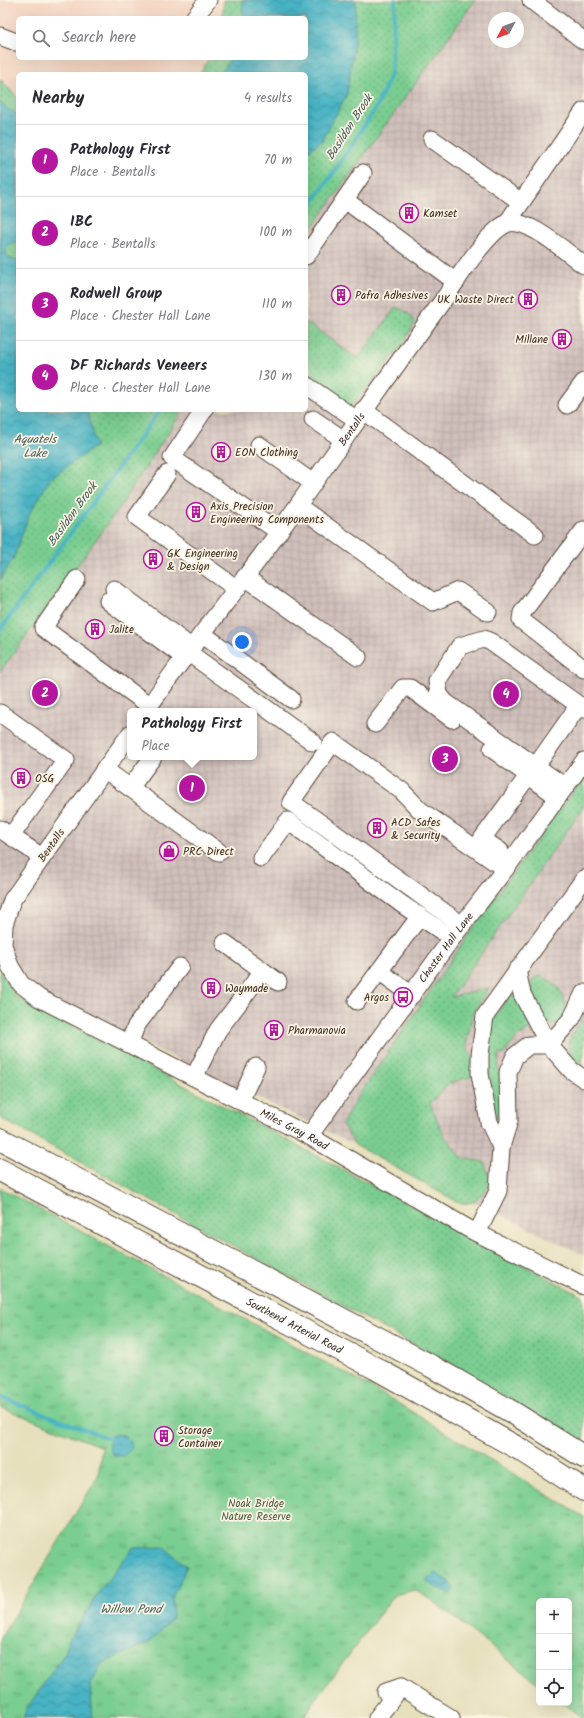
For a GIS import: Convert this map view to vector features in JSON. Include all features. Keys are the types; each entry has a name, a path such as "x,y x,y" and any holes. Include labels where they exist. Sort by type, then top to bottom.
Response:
{"highway":[{"path":"0,1139 431,1366 512,1412 584,1457"},
{"name":"Southend Arterial Road","path":"0,1170 375,1368 523,1451 584,1490"}],"street":[{"path":"196,16 208,0"},
{"path":"531,0 584,41"},
{"path":"0,36 16,42"},
{"name":"Bentalls","path":"148,708 298,506 360,415 456,282 494,232 507,223 584,111"},
{"path":"432,139 521,202"},
{"path":"308,253 363,173"},
{"path":"345,200 456,282"},
{"path":"507,223 522,224 537,231 584,265"},
{"path":"568,405 584,382"},
{"path":"308,386 360,415 535,535"},
{"path":"203,412 172,458 276,536"},
{"path":"313,419 344,440"},
{"path":"259,445 313,483"},
{"path":"167,474 137,517 358,657"},
{"path":"298,506 433,602 458,591 488,612"},
{"path":"233,514 276,536"},
{"path":"584,530 522,613 521,620 584,669"},
{"path":"77,579 43,628 144,708"},
{"path":"111,595 313,742"},
{"path":"203,634 291,699"},
{"path":"508,865 482,839 581,707 491,642 484,639 460,646 437,681 439,694 445,702 532,771"},
{"path":"375,724 403,688 410,688 562,792"},
{"path":"0,713 66,760 6,832 42,857"},
{"name":"Bentalls","path":"10,966 3,945 2,924 12,900 127,738"},
{"path":"457,931 291,802 333,742 402,791 420,810 508,865"},
{"path":"130,788 150,760"},
{"name":"Chester Hall Lane","path":"309,1136 457,931 508,865 584,761"},
{"path":"104,769 219,852"},
{"path":"261,858 288,820 420,916 457,931"},
{"path":"501,1147 489,1122 480,1074 480,1055 485,1016 584,879"},
{"path":"357,1001 420,916"},
{"path":"225,943 278,982"},
{"name":"Miles Gray Road","path":"10,966 22,984 39,998 309,1136 477,1233 584,1286"},
{"path":"129,1044 136,1026 180,967"},
{"path":"517,970 522,994 549,1045 571,1070 584,1079"},
{"path":"194,1078 218,1030 263,971"},
{"path":"379,971 412,995"},
{"path":"477,1233 498,1191 501,1147 509,1120 508,1072 515,1056 529,1045 549,1045 572,1018 584,993"},
{"path":"240,1101 256,1067"},
{"path":"377,1718 393,1690 451,1718"}],"shaded area":[{"path":"0,0 224,0 222,16 16,16 16,60 207,60 197,72 16,72 16,96 0,78"},
{"path":"475,0 584,0 584,1255 42,994 0,963 0,672 119,508 182,412 308,412 308,233"}],"green space":[{"path":"224,0 475,0 308,233 308,72 201,72 208,60 308,60 308,16 222,16"},
{"path":"0,79 16,96 16,412 182,412 119,508 0,672"},
{"path":"396,307 408,313 415,322 403,344 349,408 308,379 308,323 358,359"},
{"path":"584,777 584,806 451,997 489,988 473,1012 466,1044 480,1074 450,1083 430,1103 443,1134 462,1158 484,1162 492,1183 474,1202 461,1204 355,1145 342,1124 355,1101 479,919"},
{"path":"0,969 15,996 584,1297 584,1446 469,1375 0,1118"},
{"path":"540,976 552,982 560,990 564,1000 567,1014 556,1025 545,1021 536,1003 531,984 535,977"},
{"path":"511,994 517,995 531,1029 518,1036 503,1055 499,1054 498,1071 502,1072 502,1116 496,1118 489,1083 488,1040 493,1019"},
{"path":"584,1015 584,1056 577,1066 568,1048 568,1042"},
{"name":"Noak Bridge Nature Reserve","path":"0,1188 371,1387 584,1517 584,1718 567,1706 572,1706 572,1598 536,1598 536,1682 438,1605 415,1590 394,1595 313,1703 304,1718 0,1718 0,1639 98,1476 102,1447 0,1407"}],"water":[{"path":"243,0 356,0 355,36 347,94 322,141 308,151 308,72 223,72 229,60 308,60 308,16 242,16"},
{"name":"Aquatels Lake","path":"0,102 6,108 16,114 16,242 11,243 7,247 6,253 10,259 16,260 16,412 88,412 96,446 50,479 29,515 14,557 0,580"},
{"path":"117,1434 124,1435 131,1442 132,1448 124,1456 115,1456 110,1450 109,1442 112,1436"},
{"name":"Willow Pond","path":"164,1547 187,1566 172,1598 173,1618 150,1642 101,1664 90,1686 93,1717 23,1718 27,1708 65,1653 69,1640 100,1590 133,1548"},
{"path":"435,1573 448,1581 454,1588 450,1594 433,1586 426,1580"}],"waterway":[{"name":"Basildon Brook","path":"308,208 338,166 377,106 391,73 395,0"},
{"name":"Basildon Brook","path":"0,630 159,412"},
{"path":"0,1397 110,1439"}],"place":[{"name":"Kamset","path":"409,213"},
{"name":"Pafra Adhesives","path":"341,295"},
{"name":"UK Waste Direct","path":"528,299"},
{"name":"Millane","path":"562,339"},
{"name":"EON Clothing","path":"221,452"},
{"name":"Axis Precision Engineering Components","path":"196,512"},
{"name":"GK Engineering & Design","path":"153,559"},
{"name":"Jalite","path":"95,629"},
{"name":"IBC","path":"45,693"},
{"name":"DF Richards Veneers","path":"506,694"},
{"name":"Rodwell Group","path":"445,759"},
{"name":"OSG","path":"21,778"},
{"name":"Pathology First","path":"192,788"},
{"name":"ACD Safes & Security","path":"377,828"},
{"name":"PRC Direct","path":"169,851"},
{"name":"Waymade","path":"211,988"},
{"name":"Argos","path":"403,997"},
{"name":"Pharmanovia","path":"274,1030"},
{"name":"Storage Container","path":"164,1436"}]}
